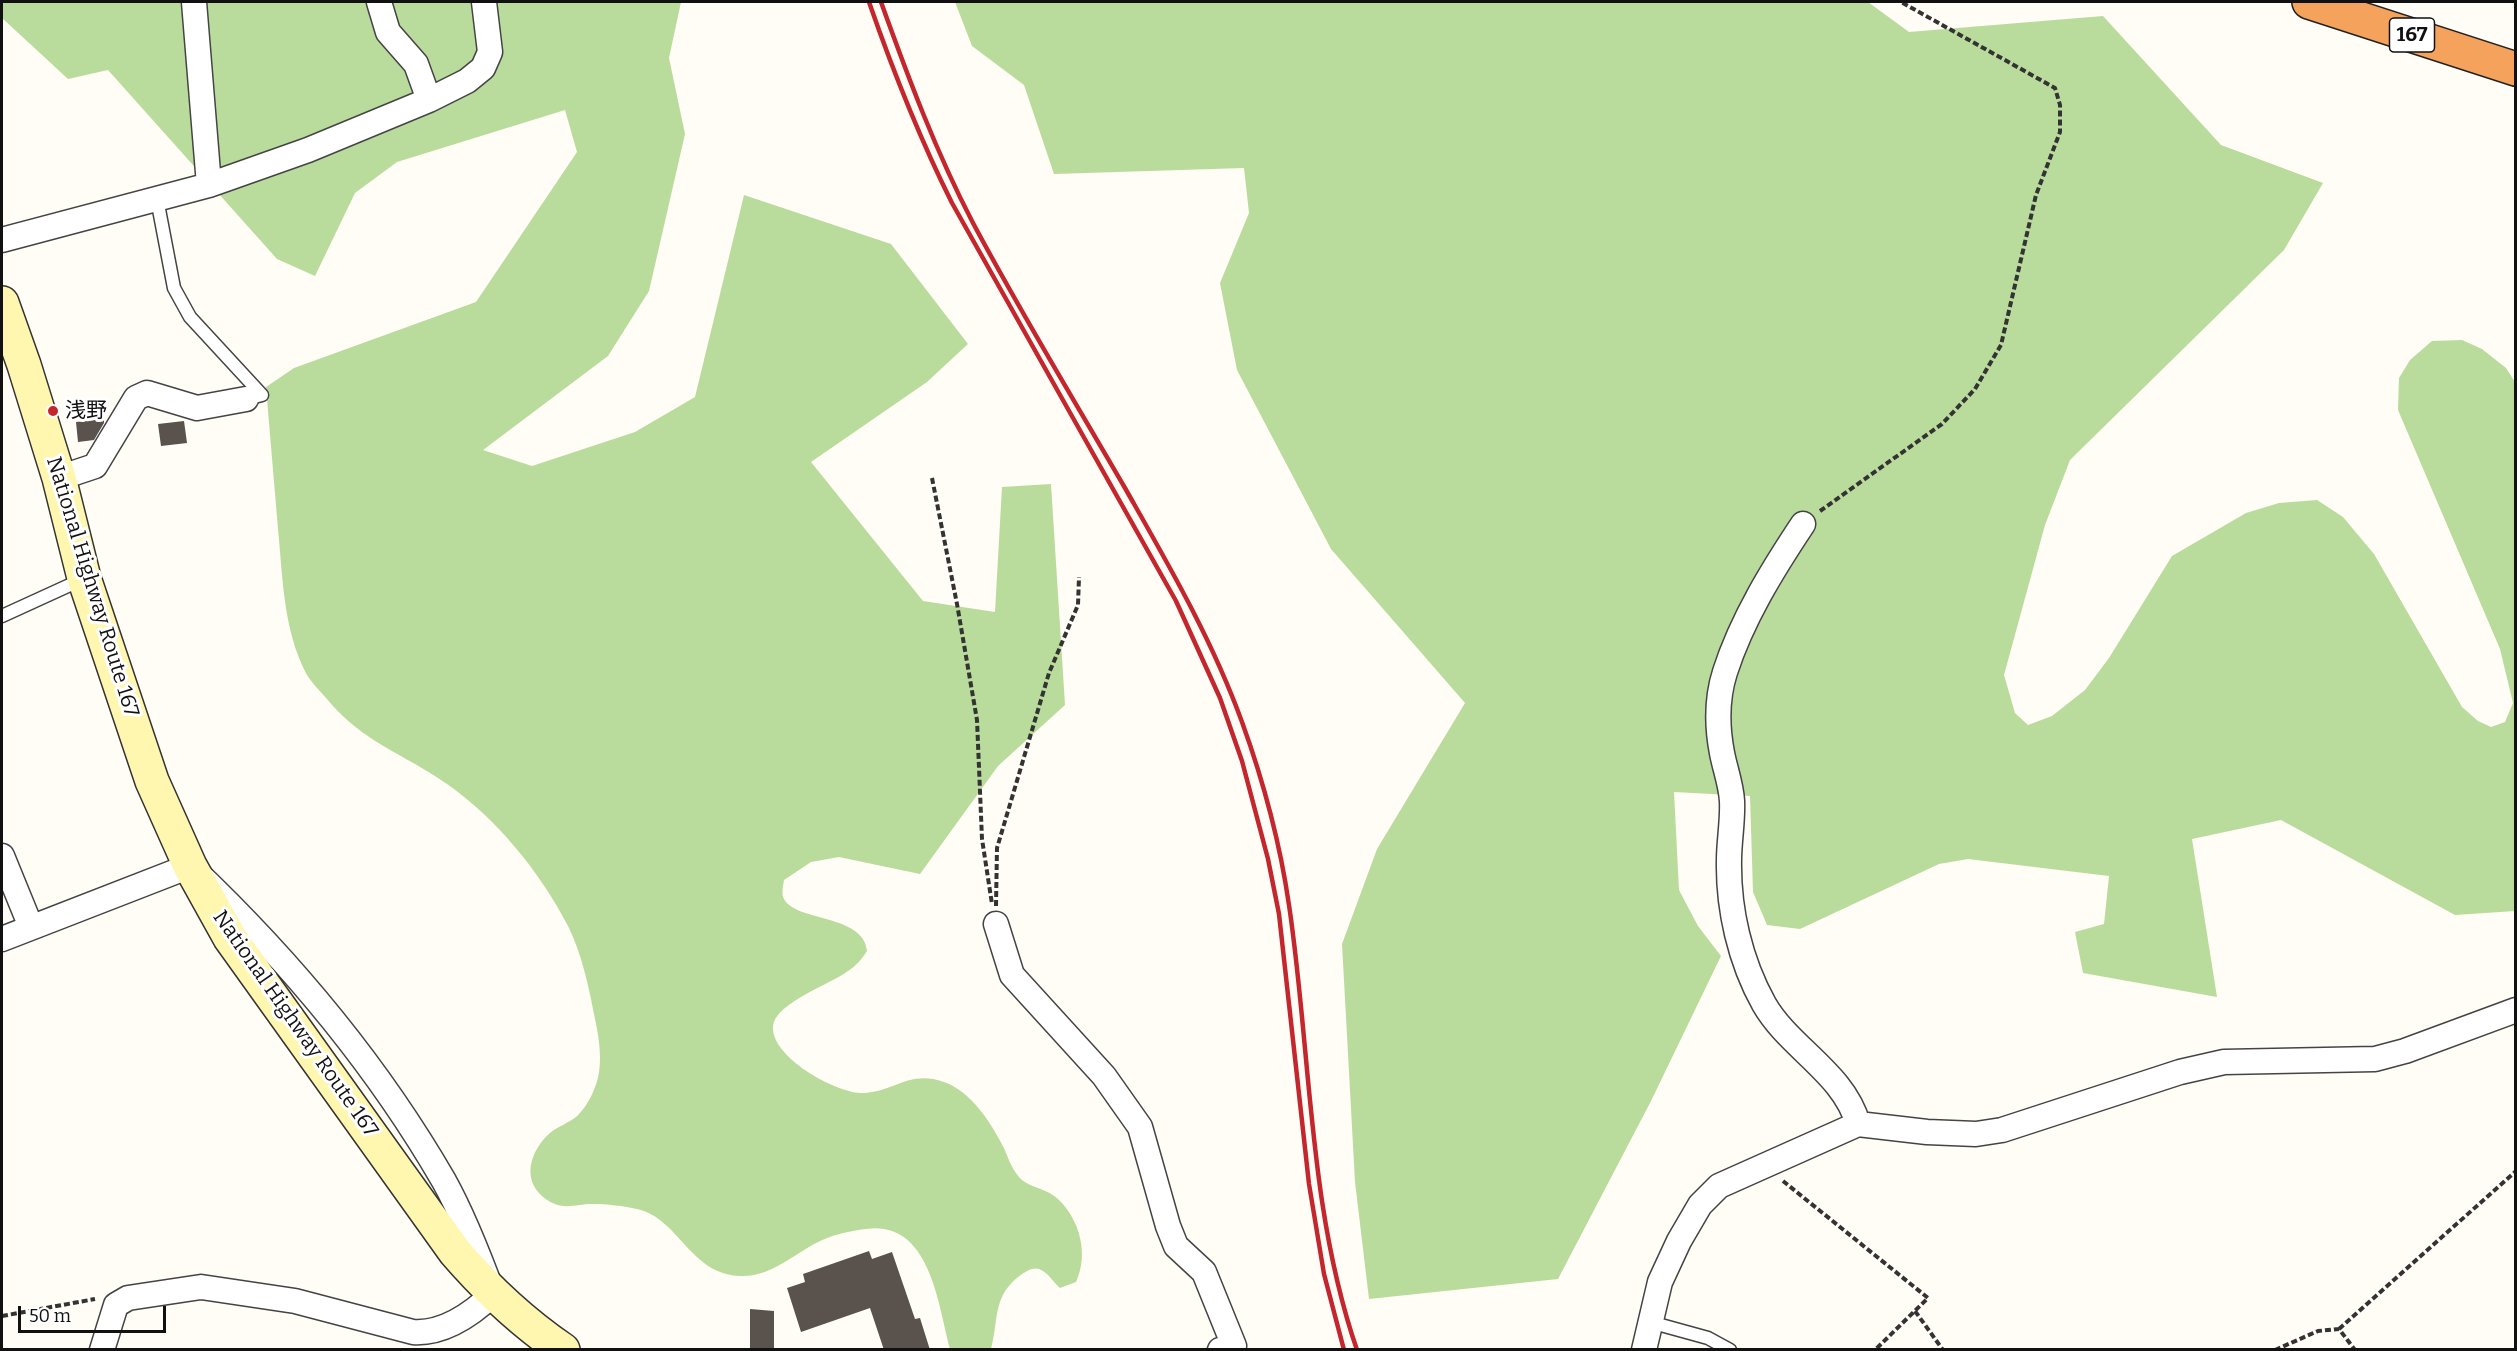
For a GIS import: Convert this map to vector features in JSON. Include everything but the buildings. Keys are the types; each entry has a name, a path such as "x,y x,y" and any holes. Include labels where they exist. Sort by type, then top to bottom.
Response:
{"highway":[{"name":"167","path":"2309,2 2516,69"}],"street":[{"path":"194,2 209,185"},
{"path":"379,2 388,32 416,64 429,100"},
{"path":"2,240 209,185 308,150 429,100 467,81 483,68 490,52 484,2"},
{"name":"National Highway Route 167","path":"2,303 59,478 84,578 152,781 190,866 230,938 455,1252 493,1294 532,1328 563,1350"},
{"path":"59,478 95,466 136,398 147,393 197,408 246,399"},
{"path":"1803,524 1775,565 1743,630 1725,672 1718,707 1722,752 1730,781 1732,804 1729,862 1734,924 1752,978 1764,1004 1777,1024 1811,1056 1847,1097 1858,1124"},
{"path":"2,856 31,927"},
{"path":"2,939 190,866"},
{"path":"996,924 1012,975 1104,1076 1140,1127 1168,1226 1176,1246 1204,1272 1234,1346 1220,1350"},
{"path":"1644,1350 1660,1282 1679,1241 1704,1199 1719,1186 1858,1124 1927,1132 1976,1134 2002,1130 2180,1072 2224,1062 2375,1059 2405,1051 2516,1010"},
{"path":"102,1350 116,1305 128,1298 201,1287 295,1301 413,1332 426,1333 476,1310 493,1294"}],"lane":[{"path":"157,199 174,288 190,317 262,395 246,399"},
{"path":"2,616 84,578"},
{"path":"1650,1322 1708,1338 1730,1350"}],"path":[{"path":"1803,524 1942,424 1975,389 2001,345 2036,195 2060,132 2060,105 2055,88 1901,2"},
{"path":"932,478 977,720 982,839 996,924"},
{"path":"996,924 997,848 1049,673 1078,605 1078,577"},
{"path":"1763,1165 1928,1298 1875,1350"},
{"path":"2275,1350 2318,1331 2339,1329 2516,1171"},
{"path":"2,1316 113,1296 128,1298"},
{"path":"1915,1311 1943,1350"},
{"path":"2339,1329 2355,1350"}],"green space":[{"path":"2,2 681,2 669,58 685,134 649,291 608,356 483,450 532,466 635,432 695,397 744,195 891,244 968,344 927,382 811,462 923,601 995,612 1002,487 1051,484 1065,705 998,766 920,874 839,857 811,862 784,880 783,897 791,906 854,930 863,939 867,951 851,969 793,1002 776,1018 773,1026 775,1038 782,1050 808,1072 839,1088 865,1093 921,1078 944,1082 954,1087 980,1109 999,1138 1019,1177 1026,1183 1054,1196 1066,1207 1077,1227 1082,1249 1080,1271 1076,1282 1060,1288 1042,1270 1032,1269 1022,1274 1012,1282 1001,1299 991,1349 950,1349 928,1269 918,1251 904,1238 887,1230 866,1229 834,1236 816,1243 771,1269 741,1276 724,1273 709,1266 664,1223 651,1214 637,1209 610,1205 562,1206 543,1197 532,1181 531,1164 534,1156 550,1133 573,1119 583,1109 590,1099 599,1075 598,1037 590,995 573,937 544,886 500,830 447,784 354,726 314,684 299,658 285,604 266,387 294,368 476,302 577,152 565,110 397,162 355,193 315,276 277,259 108,70 68,79 2,18"},
{"path":"955,2 1868,2 1909,32 2103,16 2221,145 2323,183 2284,250 2070,460 2045,525 2004,675 2015,713 2028,725 2052,716 2085,690 2109,658 2172,556 2246,513 2279,503 2317,500 2343,517 2374,554 2462,707 2478,721 2491,727 2505,722 2513,703 2500,649 2398,410 2399,378 2410,360 2432,341 2462,340 2482,349 2506,368 2515,382 2515,911 2455,915 2281,820 2192,839 2217,997 2083,973 2075,932 2104,924 2109,876 1968,859 1939,864 1800,929 1767,925 1753,892 1750,796 1674,792 1679,890 1698,926 1721,956 1651,1101 1558,1279 1369,1299 1355,1182 1342,944 1377,849 1465,703 1331,549 1237,370 1220,283 1249,213 1244,168 1054,174 1024,85 972,46"}],"railway":[{"path":"869,2 907,104 952,203 1176,601 1220,698 1242,761 1268,859 1279,914 1309,1184 1324,1274 1344,1350"},
{"path":"881,2 923,114 973,223 1173,574 1217,661 1242,722 1257,766 1281,858 1296,961 1320,1186 1341,1296 1357,1350"}],"place":[{"name":"浅野","path":"53,411"}]}
